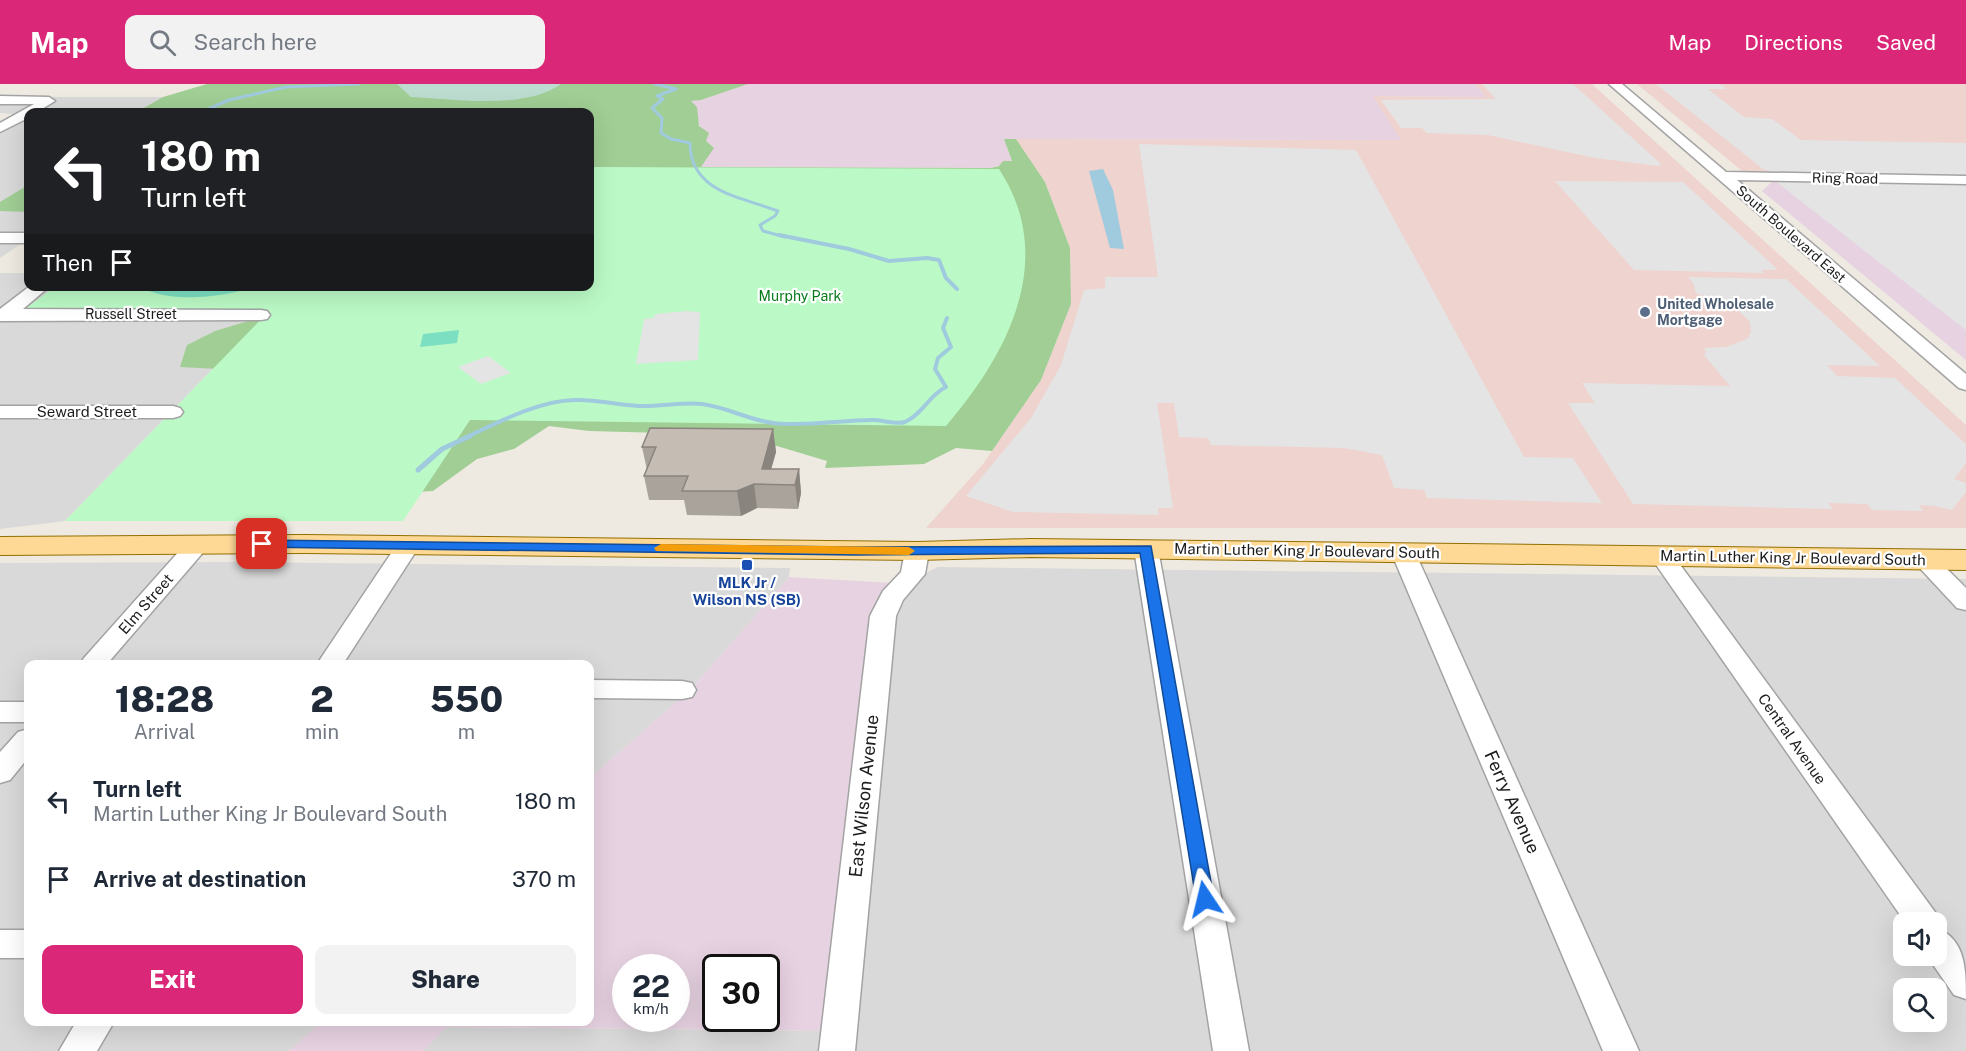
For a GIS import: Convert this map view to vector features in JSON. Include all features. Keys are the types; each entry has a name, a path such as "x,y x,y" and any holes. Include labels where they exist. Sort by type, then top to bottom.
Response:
{"main road":[{"name":"Martin Luther King Jr Boulevard South","path":"0,546 408,545 917,551 1031,548 1966,560"}],"street":[{"name":"South Boulevard East","path":"1616,84 1966,384"},
{"path":"0,100 48,101 38,108"},
{"path":"0,128 24,116"},
{"name":"Ring Road","path":"1723,176 1966,180"},
{"path":"0,238 24,238"},
{"path":"1,315 35,291"},
{"name":"Russell Street","path":"1,315 261,315"},
{"name":"Seward Street","path":"0,412 173,412"},
{"name":"Elm Street","path":"96,660 198,544"},
{"path":"333,660 408,545"},
{"path":"1146,549 1231,1051"},
{"name":"East Wilson Avenue","path":"837,1051 883,616 892,597 913,574 917,551"},
{"name":"Ferry Avenue","path":"1403,552 1621,1051"},
{"name":"Central Avenue","path":"1662,556 1916,912"},
{"path":"1924,559 1966,602"},
{"path":"594,688 682,690"},
{"path":"0,712 24,712"},
{"path":"0,772 24,744"},
{"path":"0,944 24,944"},
{"path":"1947,957 1966,984"},
{"path":"77,1051 93,1026"}],"shaded area":[{"path":"748,84 1475,84 1486,97 1373,96 1401,140 1004,139 1012,161 991,168 700,167 707,159 706,141 690,101 701,100"},
{"name":"United Wholesale Mortgage","path":"1475,84 1592,84 1966,425 1966,528 926,528 983,464 1041,380 1071,304 1070,248 1045,182 1016,139 1400,140 1372,96 1486,97"},
{"path":"1482,84 1573,84 1661,164 1659,166 1595,158 1488,135 1427,133 1422,128 1401,128 1381,100 1496,99"},
{"path":"1637,84 1966,84 1966,175 1742,171"},
{"path":"1656,84 1720,84 1727,89 1708,89 1744,117 1772,119 1801,140 1966,143 1966,176 1773,172 1763,169"},
{"path":"0,97 189,97 170,108 24,108 24,242 0,258 0,121 13,114 0,113"},
{"path":"1139,144 1356,150 1524,457 1573,458 1602,503 1427,498 1424,490 1394,488 1382,455 1344,448 1211,445 1208,438 1179,437 1174,403 1157,403 1173,508 1158,508 1159,515 1013,512 966,496 1031,418 1061,365 1084,290 1105,288 1105,277 1158,277"},
{"path":"1774,180 1966,184 1966,360 1762,191"},
{"path":"1774,180 1966,184 1966,330"},
{"path":"1555,181 1683,182 1778,270 1761,270 1765,273 1634,270"},
{"path":"0,273 24,273 24,291 51,291 26,309 271,309 65,521 0,529"},
{"path":"1688,277 1786,279 1880,366 1827,365 1837,376 1895,378 1966,444 1966,463 1954,479 1966,483 1966,492 1952,510 1919,505 1923,511 1872,510 1867,504 1828,503 1833,509 1633,504 1568,403 1595,403 1582,383 1730,386 1704,355 1706,352 1704,348 1726,347 1747,339 1751,332 1750,322 1739,311 1696,293"},
{"path":"700,312 698,360 636,364 644,319 653,318 656,314"},
{"path":"488,356 511,373 481,384 458,367"},
{"path":"239,562 790,568 789,577 693,687 594,774 594,660 24,660 24,1026 317,1026 289,1051 0,1051 0,563"},
{"path":"938,567 1966,579 1966,1051 423,1051 446,1027 612,1029 612,1032 690,1032 690,1029 702,1030 702,1032 841,1031 892,604 911,580"},
{"path":"789,577 909,584 892,604 841,1031 780,1030 780,954 702,954 702,1030 690,1029 690,954 612,954 612,1029 447,1027 423,1051 289,1051 317,1026 594,1026 594,774 693,687"}],"green space":[{"name":"Murphy Park","path":"207,84 748,84 701,100 691,101 697,107 699,126 709,133 706,141 714,148 701,167 991,168 999,166 1003,161 1012,161 1004,139 1016,139 1045,182 1070,248 1071,304 1041,380 992,451 956,448 924,464 825,468 827,461 777,446 727,446 664,433 589,431 549,426 514,449 477,459 433,491 383,494 352,489 658,288 219,369 180,367 187,345 215,331 302,305 514,291 594,291 594,108 144,108 163,97"},
{"path":"397,84 561,84 546,92 528,97 468,101 411,97"},
{"name":"Murphy Park","path":"594,167 999,169 1016,203 1024,237 1025,271 1018,304 1006,337 989,368 946,426 470,420 403,521 65,521 270,310 25,309 49,291 594,291"},
{"path":"24,187 24,212 0,211 0,202"},
{"path":"150,291 240,291 197,297 167,296"},
{"path":"459,330 457,343 420,347 423,334"}],"water":[{"path":"1103,169 1113,190 1124,249 1110,248 1089,171"}],"building":[{"path":"650,428 773,429 762,469 799,469 795,485 754,484 737,491 682,491 688,476 644,476 656,447 642,447"}],"waterway":[{"path":"211,108 229,100 286,87 359,84"},
{"path":"655,84 676,89 657,96 663,99 652,108 662,118 661,133 671,139 690,143 692,159 708,182 734,196 778,211 775,216 760,225 763,231 785,237"},
{"path":"779,235 849,249 889,261 927,258 939,260 946,278 957,289"},
{"path":"467,437 533,408 574,400 638,406 702,404 755,419 785,424 873,420 905,422 946,387 935,369 938,358 951,347 943,328 947,318"},
{"path":"418,470 442,449 470,436"}],"slow traffic":[{"path":"661,548 909,551"}],"place":[{"name":"United Wholesale Mortgage","path":"1645,312"},
{"name":"MLK Jr / Wilson NS (SB)","path":"747,565"}],"route":[{"path":"262,544 854,551 1146,549 1205,899"}]}
